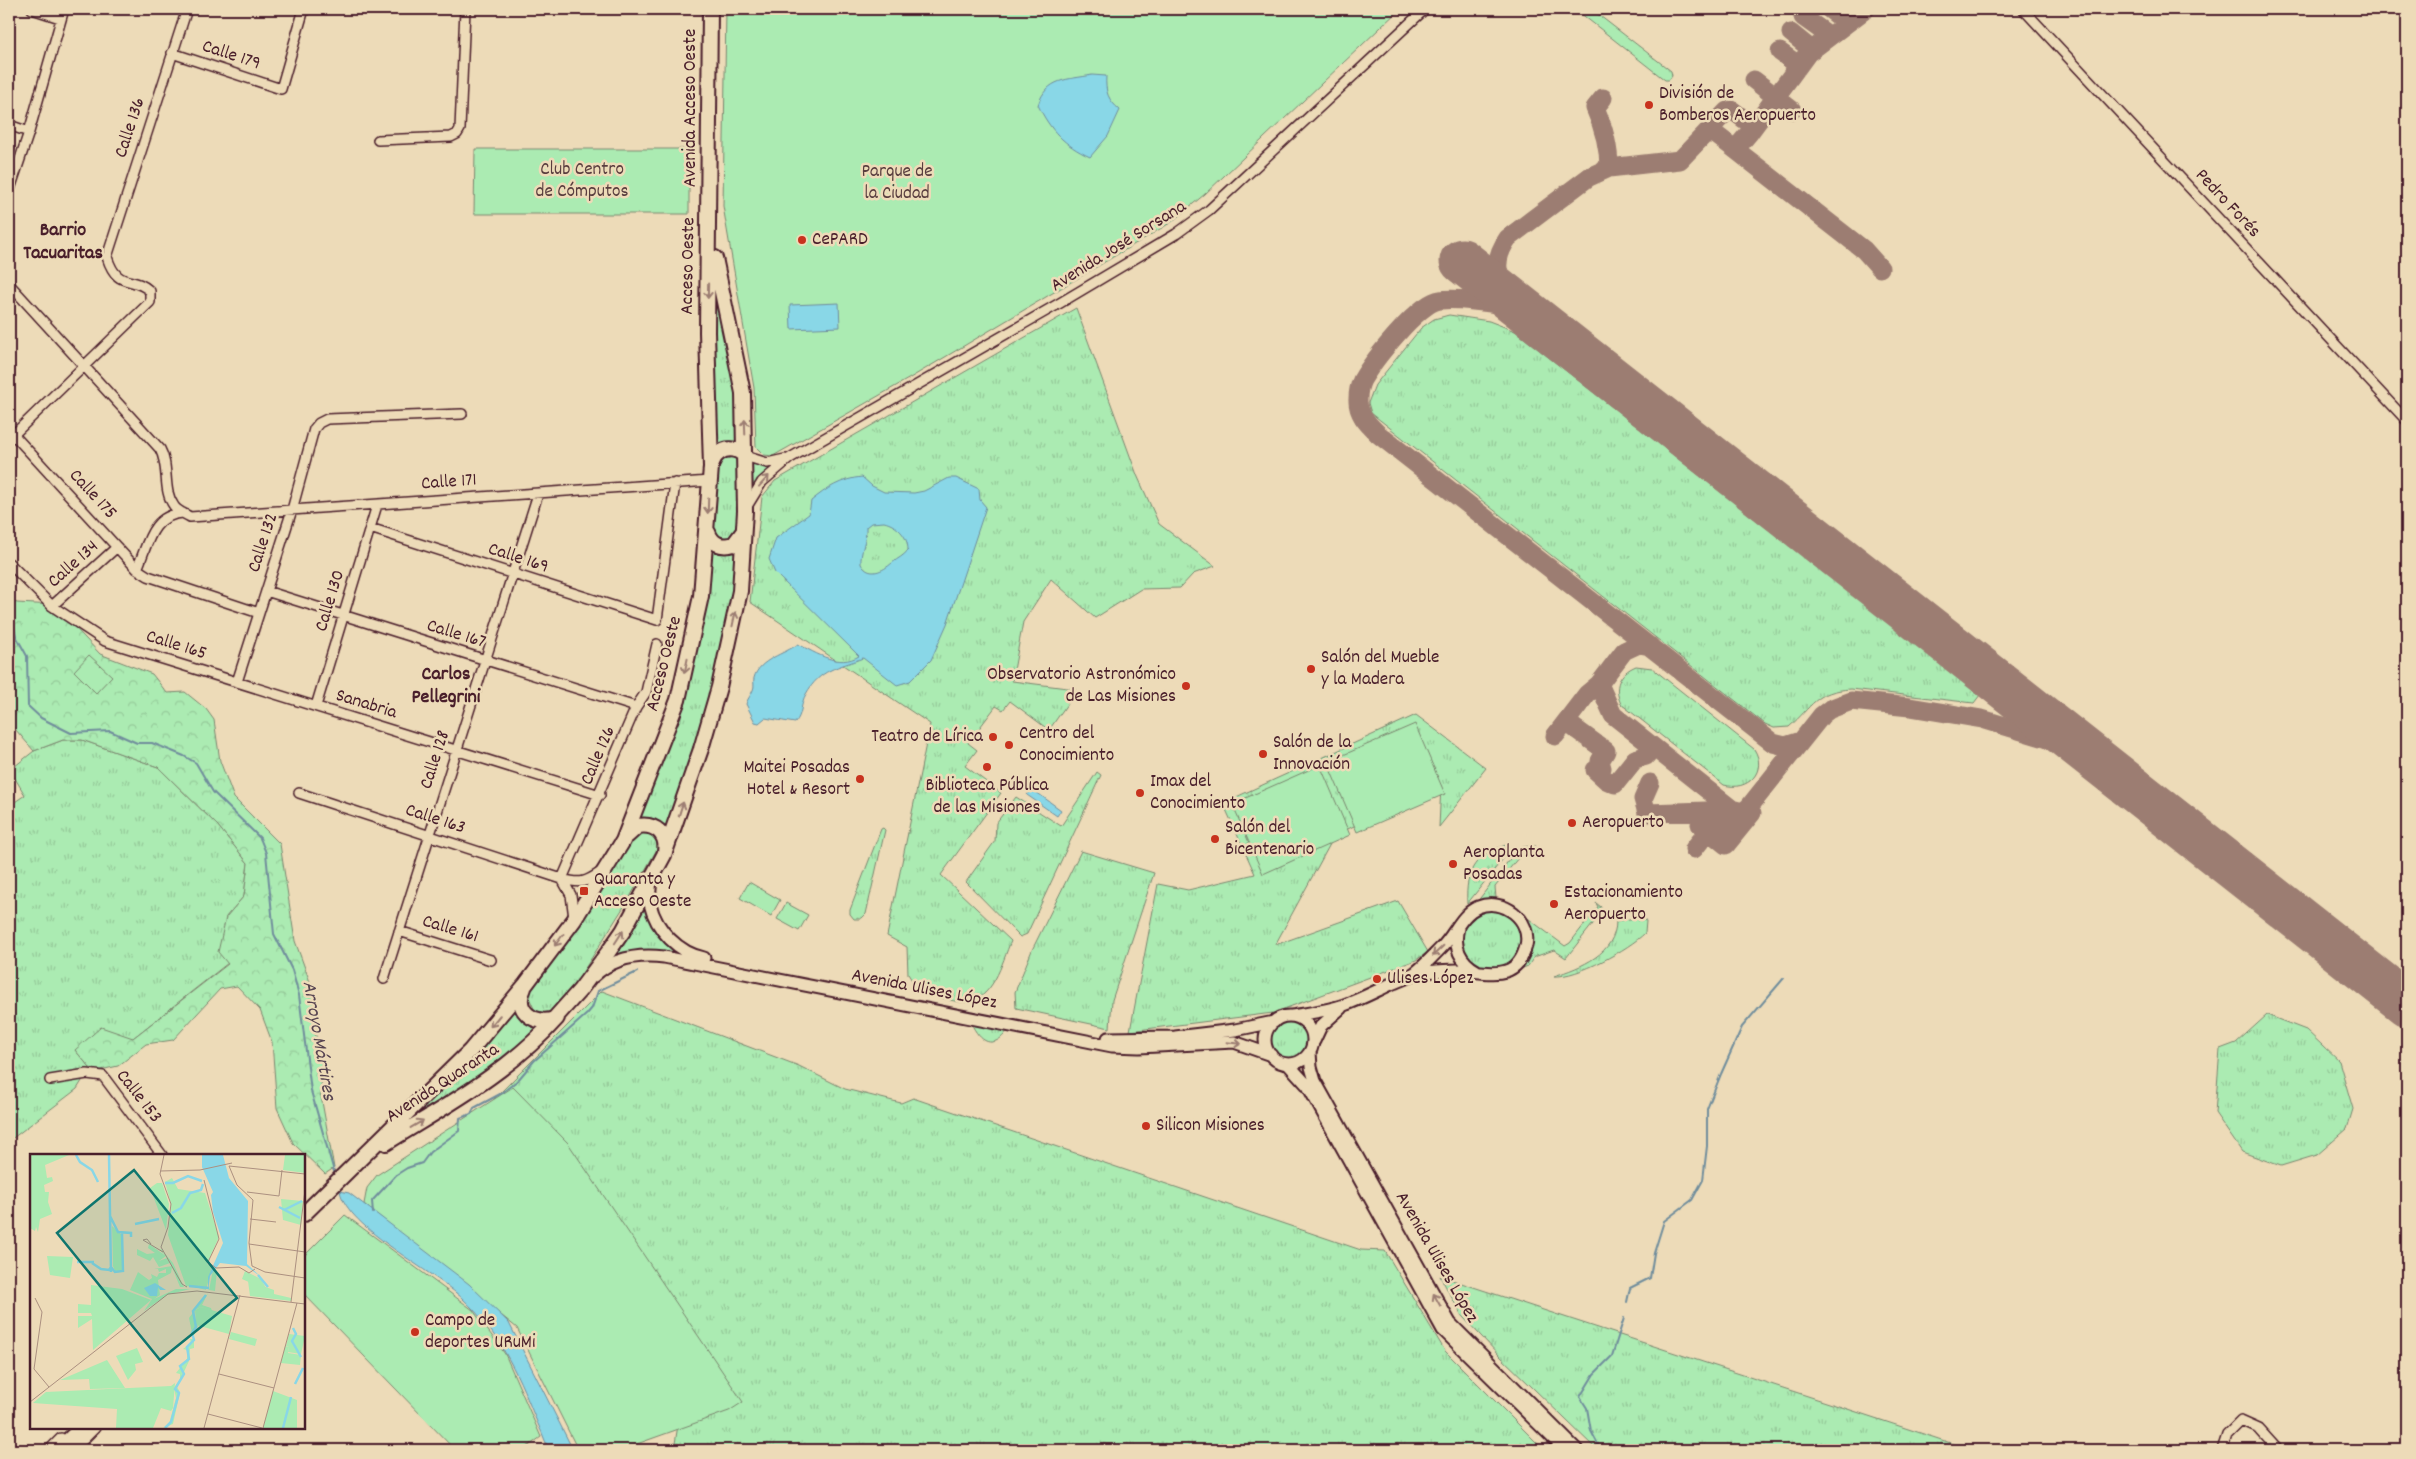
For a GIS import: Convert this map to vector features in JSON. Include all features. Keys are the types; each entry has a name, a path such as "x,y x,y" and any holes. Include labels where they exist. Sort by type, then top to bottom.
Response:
{"highway":[{"name":"Avenida Acceso Oeste","path":"709,207 710,9"},
{"name":"Acceso Oeste","path":"580,990 623,931 664,855 701,749 719,687 740,591 745,511 743,393 736,351 717,272 709,207"},
{"name":"Acceso Oeste","path":"526,984 574,920 623,841 678,700 701,596 708,532 710,474 707,332 709,207"},
{"path":"710,474 713,459 722,450 735,449 745,456"},
{"path":"708,532 713,542 723,546 734,544 743,531"},
{"path":"623,841 632,829 638,826 652,826 663,834 666,841 664,855"},
{"path":"526,984 522,991 522,1006 531,1018 546,1022 554,1019 561,1013"},
{"name":"Avenida Quaranta","path":"305,1213 346,1175 457,1064 526,984"},
{"name":"Avenida Quaranta","path":"361,1159 477,1087 529,1046 580,990"},
{"path":"58,1450 80,1429"}],"main road":[{"name":"Avenida Ulises López","path":"651,879 650,903 659,926 675,942 698,956 1014,1021 1113,1039 1175,1037 1235,1030 1274,1022"},
{"path":"1344,1005 1321,1026 1312,1048 1301,1062 1281,1063 1271,1055 1265,1042 1266,1034 1274,1022 1292,1016 1344,1005 1415,973 1448,942 1468,913 1485,904 1507,908 1521,921 1526,932 1526,944 1518,962 1501,973 1456,970 1415,973"},
{"path":"1458,926 1456,941 1458,952 1470,968 1479,972"},
{"name":"Avenida Ulises López","path":"580,990 601,970 611,964 637,956 664,956 1112,1046 1139,1047 1234,1042 1252,1046 1271,1055"},
{"path":"1292,1016 1306,1022 1313,1035 1312,1048"},
{"name":"Avenida Ulises López","path":"1312,1048 1311,1067 1315,1081 1450,1323 1577,1450"},
{"name":"Avenida Ulises López","path":"1288,1064 1308,1086 1443,1330 1565,1450"}],"street":[{"path":"32,9 60,18"},
{"path":"9,192 29,132 64,9"},
{"name":"Calle 136","path":"85,365 150,302 150,291 146,287 118,278 111,269 107,257 187,9"},
{"name":"Calle 179","path":"172,53 280,89 304,9"},
{"path":"378,140 451,137 457,134 460,129 465,9"},
{"name":"Avenida José Sorsana","path":"745,511 762,482 790,458 1176,234 1209,210 1425,9"},
{"name":"Pedro Forés","path":"2023,9 2407,421"},
{"path":"9,125 29,132"},
{"path":"9,284 160,449 166,459 170,498 174,507 187,515"},
{"path":"11,436 85,365"},
{"name":"Calle 132","path":"237,682 292,510 314,429 319,423 327,420 462,414"},
{"name":"Calle 175","path":"11,436 137,569 148,576 259,613"},
{"name":"Avenida José Sorsana","path":"745,456 767,463 790,458"},
{"name":"Calle 171","path":"187,515 538,494 675,483 710,474"},
{"name":"Calle 169","path":"370,528 657,620 675,483"},
{"name":"Calle 128","path":"384,980 538,494"},
{"name":"Calle 130","path":"316,706 377,505"},
{"path":"137,569 155,527 162,518 171,514 187,515"},
{"name":"Calle 134","path":"52,606 117,547"},
{"name":"Calle 165","path":"9,563 52,606 105,642 237,682"},
{"name":"Calle 167","path":"266,592 636,707"},
{"name":"Calle 126","path":"562,879 600,795 636,707 646,692 657,644"},
{"name":"Sanabria","path":"237,682 600,795"},
{"name":"Calle 163","path":"299,793 562,879 579,883 588,881 608,867"},
{"path":"562,879 574,905 574,920"},
{"name":"Calle 161","path":"399,931 491,960"},
{"name":"Calle 153","path":"50,1080 87,1074 103,1076 161,1154"},
{"path":"2222,1450 2227,1435 2241,1421 2259,1429 2278,1450"},
{"path":"48,1450 71,1429"},
{"path":"73,1450 95,1429"}],"green space":[{"name":"Parque de la Ciudad","path":"726,9 1400,9 1205,194 1170,223 910,378 773,456 764,455 756,447 754,388 723,206"},
{"path":"1575,9 1591,9 1671,71 1672,76 1669,80 1665,80"},
{"name":"Club Centro de Cómputos","path":"475,149 689,149 689,214 474,214"},
{"path":"711,269 740,392 742,451 716,449"},
{"path":"1076,308 1137,475 1159,524 1215,566 1193,574 1180,588 1141,589 1095,618 1051,579 1023,622 1012,681 1075,689 1074,694 1049,730 1010,701 1003,710 996,706 968,743 977,750 965,766 1001,793 941,875 1011,941 1000,970 989,988 974,1000 964,1002 953,1001 919,991 908,974 907,947 887,936 930,724 750,602 762,497 775,481"},
{"path":"1449,315 1489,321 1515,331 1980,695 1974,703 1851,689 1839,690 1822,696 1789,727 1774,728 1765,724 1371,413 1368,403 1375,385 1421,328 1434,319"},
{"path":"736,455 740,461 739,528 731,539 724,541 713,535 713,468 720,456"},
{"path":"751,460 781,462 750,496"},
{"path":"708,536 737,545 736,591 716,686 666,839 633,827 679,701"},
{"path":"9,599 17,603 54,605 100,654 152,674 167,693 185,692 206,709 214,720 220,761 234,798 280,844 295,941 317,1001 313,1028 322,1052 321,1096 334,1168 325,1174 293,1143 277,1108 272,1042 260,1010 237,986 220,989 173,1040 146,1044 118,1066 96,1071 90,1068 75,1050 101,1027 133,1038 228,964 218,952 226,917 244,896 248,863 218,826 158,767 82,740 63,740 34,751 9,722"},
{"path":"89,655 112,676 96,693 74,671"},
{"path":"1636,666 1652,668 1754,749 1759,765 1753,778 1741,785 1724,785 1621,704 1618,692 1619,681 1625,672"},
{"path":"1416,715 1486,768 1439,827 1441,785 1335,835 1275,945 1398,901 1428,952 1416,960 1273,1013 1130,1031 1158,884 1188,890 1255,874 1223,803"},
{"path":"1415,724 1445,794 1357,832 1327,762"},
{"path":"63,740 82,740 158,767 218,826 248,863 244,896 226,917 228,963 133,1038 75,1050 90,1068 77,1089 9,1141 9,806 25,795 10,770 34,751"},
{"path":"1320,765 1350,835 1263,874 1232,804"},
{"path":"1097,772 1101,775 1027,934 1020,937 966,882 995,841 996,823 1016,797 1061,826"},
{"path":"883,828 885,830 866,914 861,919 854,919 850,914 850,910"},
{"path":"649,831 657,843 657,849 630,897 572,989 552,1011 542,1013 535,1011 528,995 532,984 636,832"},
{"path":"1510,844 1506,848 1506,855 1467,904 1468,881 1475,864 1489,852"},
{"path":"1536,846 1530,853 1522,853 1495,887 1496,898 1502,902 1477,902 1519,847"},
{"path":"1081,851 1154,873 1112,1000 1110,1028 1016,1008 1015,992 1032,950"},
{"path":"749,882 780,900 771,916 740,898"},
{"path":"786,903 808,915 799,931 777,919"},
{"path":"1596,903 1601,907 1600,915 1566,958 1554,950 1534,957 1528,966 1523,968 1520,962 1524,956 1517,910 1565,946 1570,943 1598,907"},
{"path":"645,905 656,928 697,958 966,1014 646,950 610,959"},
{"path":"1491,909 1508,914 1516,922 1521,939 1516,956 1508,964 1491,969 1474,964 1466,956 1461,939 1466,922 1474,914"},
{"path":"1643,917 1646,921 1645,933 1627,947 1589,967 1576,972 1554,976 1595,958 1604,951 1614,932 1616,921"},
{"path":"602,991 799,1066 845,1089 901,1103 913,1098 1361,1250 1385,1251 1445,1351 1544,1450 674,1450 678,1425 494,1099"},
{"path":"518,1000 542,1026 507,1057 398,1128"},
{"path":"2267,1015 2306,1030 2339,1061 2353,1109 2347,1129 2317,1155 2281,1166 2242,1152 2215,1113 2220,1049 2236,1043"},
{"path":"1289,1020 1303,1026 1309,1040 1303,1054 1289,1060 1275,1054 1269,1040 1275,1026"},
{"path":"971,1023 1008,1030 997,1040 987,1042 978,1035"},
{"path":"513,1087 568,1143 743,1402 729,1411 620,1450 578,1450 517,1328 364,1204 367,1188 377,1175"},
{"name":"Campo de deportes URuMi","path":"345,1215 473,1310 505,1354 541,1437 523,1450 455,1450 305,1295 305,1255"},
{"path":"1440,1276 1972,1450 1597,1450 1500,1356 1462,1316"}],"water":[{"path":"1092,75 1106,76 1108,95 1120,110 1108,136 1090,157 1065,142 1059,136 1038,105 1047,89 1059,81"},
{"path":"839,303 840,327 791,329 790,305"},
{"path":"862,477 872,486 884,492 914,493 924,491 949,478 956,478 979,489 980,500 986,507 947,624 931,660 910,681 897,685 863,658 830,670 817,679 806,694 795,723 765,718 759,723 755,722 746,704 754,688 754,678 757,671 773,658 798,644 820,655 836,660 844,661 859,656 775,573 769,559 776,538 809,514 811,501 835,485","holes":["871,523 889,523 904,536 908,550 880,571 868,571 861,564 866,527"]},
{"path":"1032,789 1061,810 1057,816 1027,795"},
{"path":"340,1191 349,1193 469,1284 509,1323 573,1450 548,1450 513,1367 497,1339 476,1312 450,1288 394,1249 358,1220 346,1205"}],"waterway":[{"name":"Arroyo Mártires","path":"9,616 13,621 16,636 27,656 28,706 41,718 71,733 110,731 137,743 152,743 184,756 196,763 213,792 260,838 266,853 274,934 292,970 299,995 311,1091 335,1175"},
{"path":"373,1213 372,1201 396,1175 407,1168 422,1163 430,1152 459,1131 460,1118 471,1114 474,1108 502,1093 518,1080 534,1061 587,1014 592,1008 598,991 637,972"},
{"path":"1627,1302 1630,1288 1650,1278 1654,1253 1664,1221 1692,1200 1703,1180 1707,1146 1707,1109 1742,1027 1784,978"},
{"path":"1600,1448 1591,1431 1587,1408 1580,1397 1594,1374 1612,1356 1624,1318"}],"taxiway":[{"path":"1829,9 1842,19 1844,26"},
{"path":"1732,147 1739,145 1750,132 1808,53 1866,9"},
{"path":"1803,17 1824,32 1825,39"},
{"path":"1791,33 1807,46 1808,53"},
{"path":"1780,52 1794,62 1797,68"},
{"path":"1754,80 1772,94 1774,100 1779,100 1792,110"},
{"path":"1603,98 1595,108 1605,138 1609,168"},
{"path":"1524,308 1509,292 1500,276 1498,258 1508,238 1589,177 1609,168 1680,160 1727,111 1732,110 1745,120"},
{"path":"1707,134 1715,134 1732,147 1864,250 1880,268"},
{"path":"1524,308 1449,299 1431,303 1409,321 1397,334 1362,380 1358,392 1358,404 1364,418 1378,434 1773,743 1785,746 1801,741"},
{"path":"1555,736 1587,694 1599,684 1624,651 1639,644 1650,646"},
{"path":"1599,684 1613,715 1733,810"},
{"path":"1694,849 1713,825 1732,820 1749,807 1822,715 1830,709 1851,701 1910,707 1982,719 2048,739 2112,772"},
{"path":"1566,722 1606,751 1600,761 1602,768"},
{"path":"1595,770 1606,780 1615,784 1635,759 1646,756 1652,747"},
{"path":"1650,783 1643,799 1647,813 1736,810"},
{"path":"1700,824 1726,845 1752,813"}],"runway":[{"path":"1462,261 2407,1004"}],"place":[{"name":"División de Bomberos Aeropuerto","path":"1649,105"},
{"name":"CePARD","path":"802,240"},
{"name":"Salón del Mueble y la Madera","path":"1311,669"},
{"name":"Observatorio Astronómico de Las Misiones","path":"1186,686"},
{"name":"Teatro de Lírica","path":"993,737"},
{"name":"Centro del Conocimiento","path":"1009,745"},
{"name":"Salón de la Innovación","path":"1263,754"},
{"name":"Biblioteca Pública de las Misiones","path":"987,767"},
{"name":"Maitei Posadas Hotel & Resort","path":"860,779"},
{"name":"Imax del Conocimiento","path":"1140,793"},
{"name":"Aeropuerto","path":"1572,823"},
{"name":"Salón del Bicentenario","path":"1215,839"},
{"name":"Aeroplanta Posadas","path":"1453,864"},
{"name":"Quaranta y Acceso Oeste","path":"584,891"},
{"name":"Estacionamiento Aeropuerto","path":"1554,904"},
{"name":"Ulises López","path":"1377,979"},
{"name":"Silicon Misiones","path":"1146,1126"},
{"name":"Campo de deportes URuMi","path":"415,1332"}],"district":[{"name":"Barrio Tacuaritas","path":"63,242"},
{"name":"Carlos Pellegrini","path":"446,686"}]}
